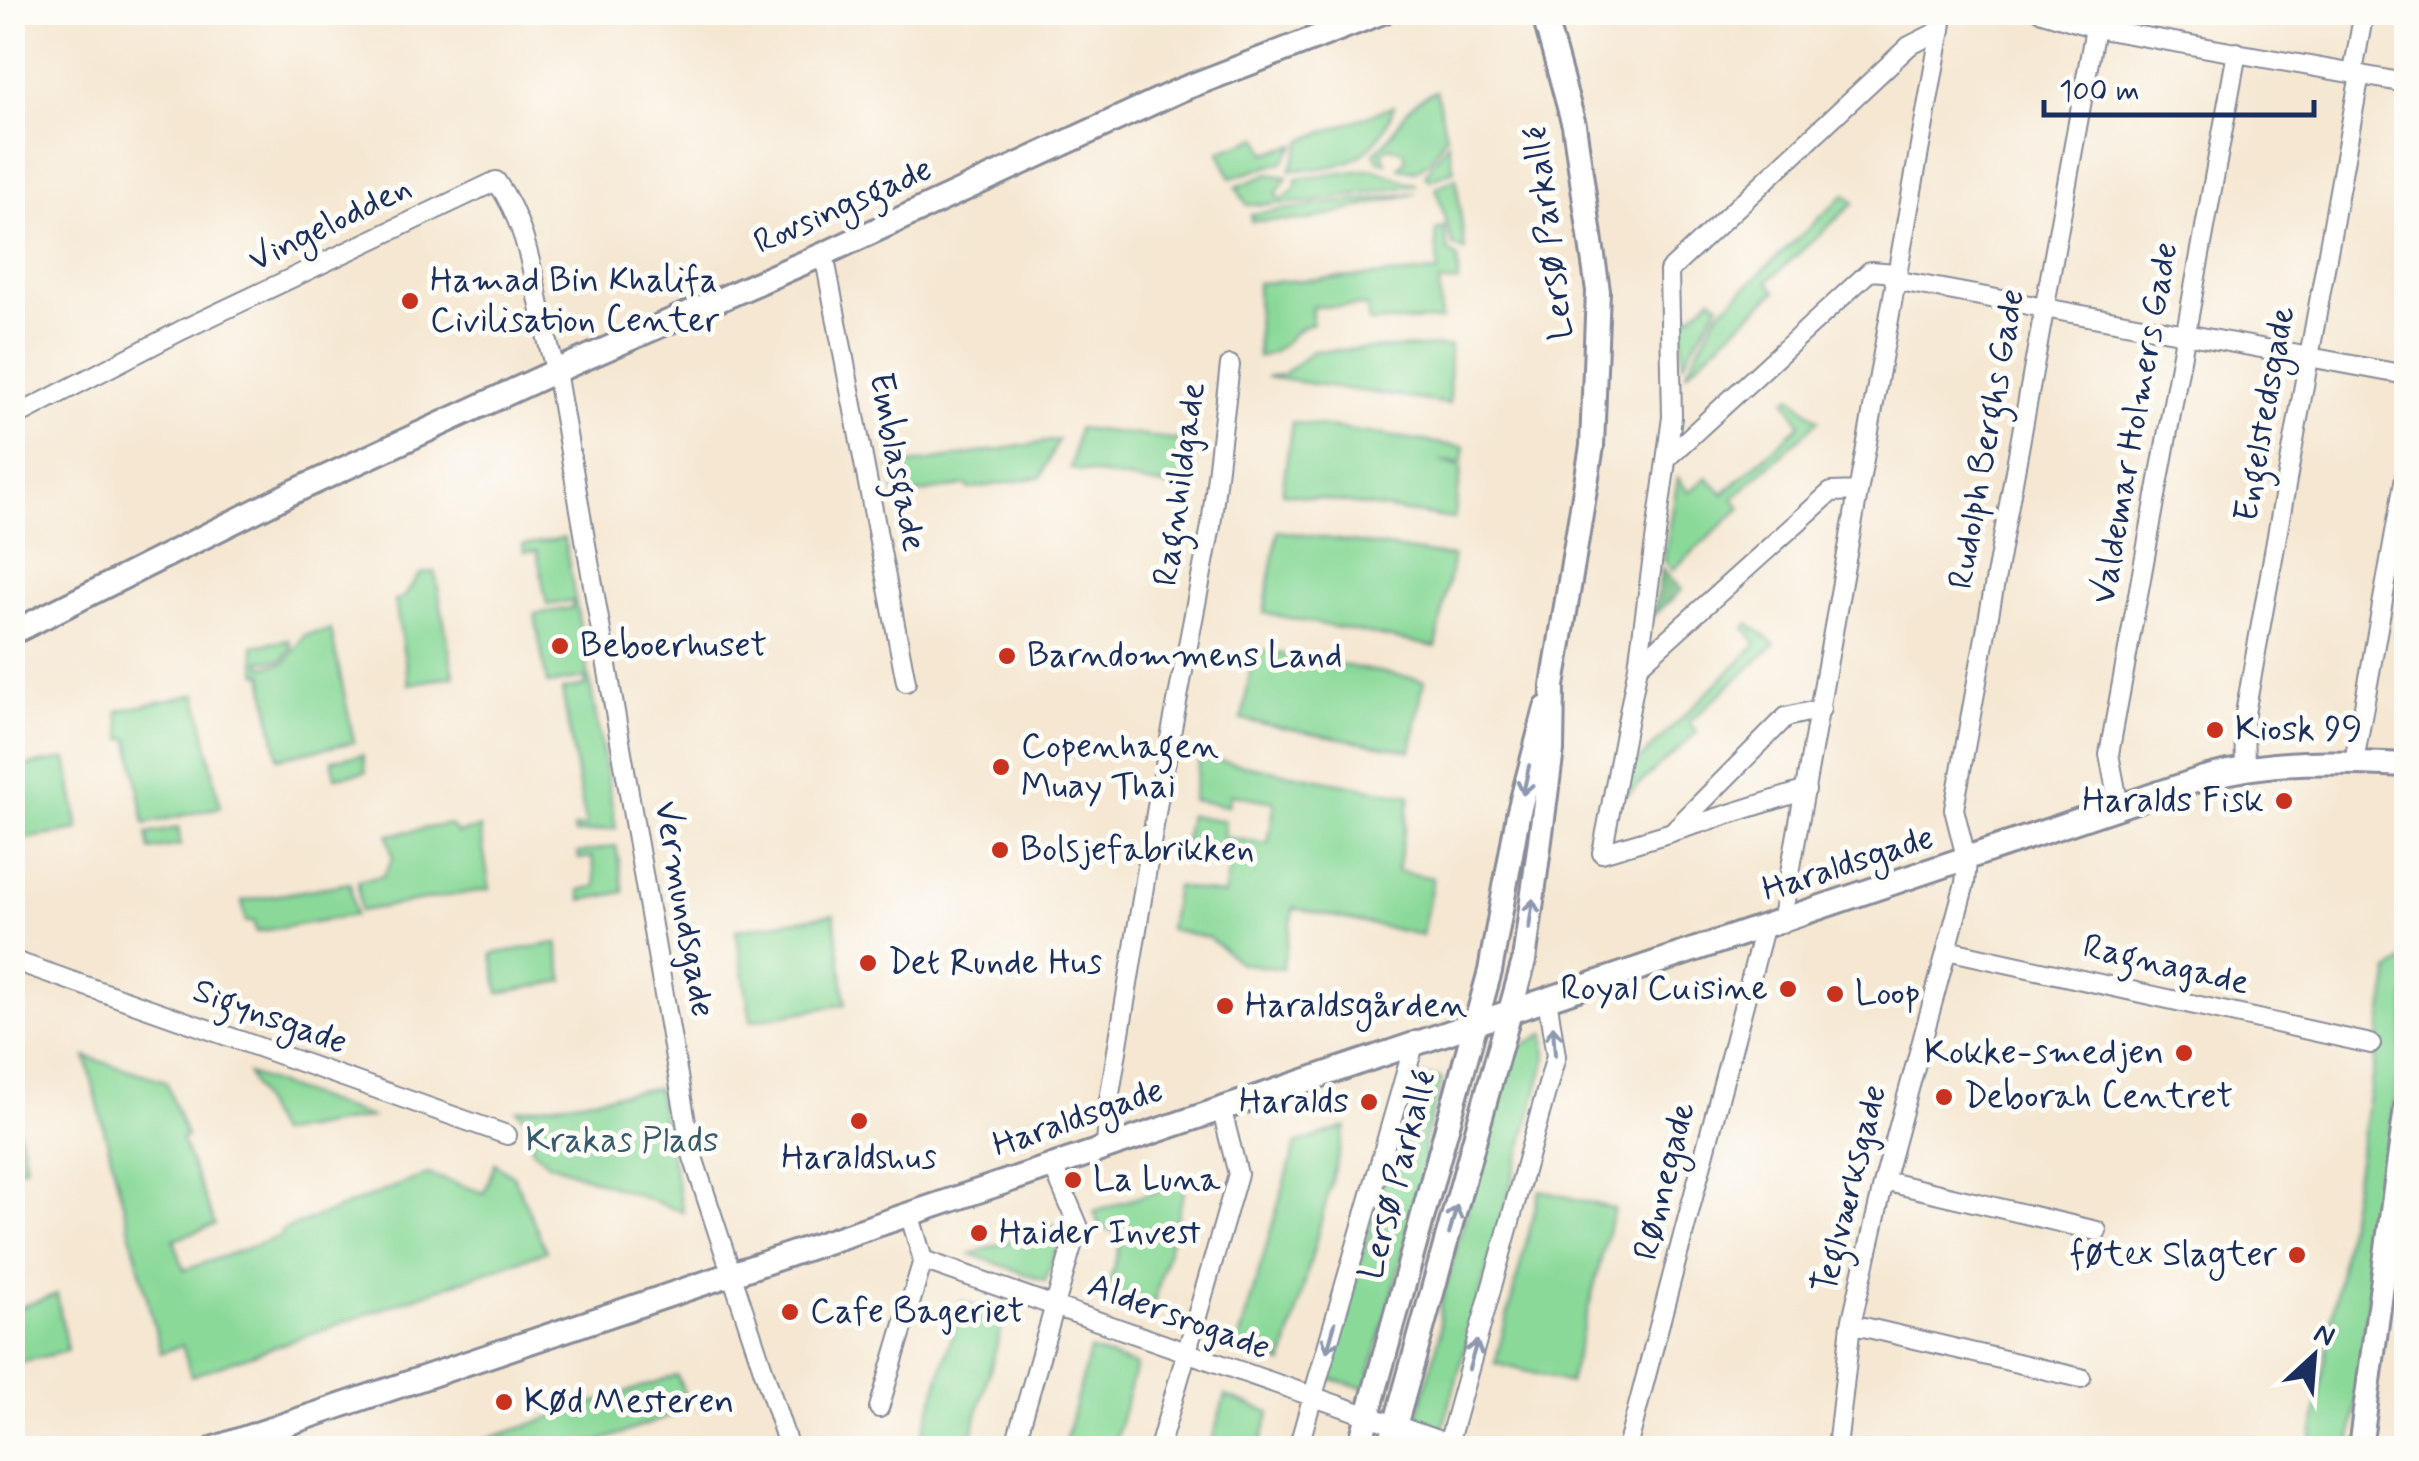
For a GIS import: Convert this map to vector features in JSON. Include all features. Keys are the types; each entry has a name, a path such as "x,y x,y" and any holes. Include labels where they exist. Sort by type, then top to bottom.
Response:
{"street":[{"name":"Rovsingsgade","path":"12,633 291,494 556,371 824,254 1180,90 1384,12"},
{"name":"Lersø Parkallé","path":"1392,1438 1524,961 1552,750 1553,686 1592,446 1598,290 1574,126 1543,12"},
{"path":"2042,12 2095,28 2406,83"},
{"name":"Engelstedsgade","path":"2245,766 2244,719 2364,12"},
{"path":"1806,790 1602,854 1638,666 1668,457 1672,416 1669,271 1909,46 1943,22"},
{"name":"Rønnegade","path":"1627,1448 1806,790 1943,22"},
{"name":"Rudolph Berghs Gade","path":"1967,861 1954,809 2095,28"},
{"name":"Valdemar Holmers Gade","path":"2120,806 2109,754 2237,52"},
{"name":"Vingelodden","path":"12,418 182,330 496,181 516,209 539,322 556,371"},
{"name":"Emblasgade","path":"824,254 906,682"},
{"path":"1668,457 1870,272 2042,310 2406,375"},
{"name":"Ragnhildgade","path":"1106,1146 1109,1100 1154,819 1211,526 1230,364"},
{"name":"Vermundsgade","path":"556,371 691,1151 788,1448"},
{"path":"2354,762 2406,471"},
{"path":"1638,666 1831,492 1858,492"},
{"name":"Lersø Parkallé","path":"1359,1448 1476,1021 1533,745 1553,686"},
{"path":"1672,832 1786,716 1821,709"},
{"name":"Haraldsgade","path":"214,1448 241,1444 1221,1106 2245,766 2306,760 2406,765"},
{"name":"Haraldsgade","path":"1946,950 1967,861"},
{"name":"Ragnagade","path":"1946,950 2371,1044"},
{"name":"Teglværksgade","path":"1837,1448 1850,1324 1946,950"},
{"name":"Sigynsgade","path":"12,960 506,1135"},
{"path":"1452,1447 1556,1056 1548,998"},
{"name":"Lersø Parkallé","path":"1298,1448 1415,1041"},
{"path":"1159,1448 1238,1174 1221,1106"},
{"path":"2360,1448 2406,1108"},
{"path":"1014,1448 1078,1226 1052,1164"},
{"path":"1884,1181 2097,1230"},
{"path":"879,1408 923,1260 909,1213"},
{"name":"Aldersrogade","path":"923,1260 1368,1418 1392,1438 1452,1447"},
{"path":"1850,1324 2081,1378"}],"green space":[{"path":"1436,91 1446,135 1430,161 1415,171 1399,168 1406,160 1404,151 1389,147 1382,153 1386,163 1378,161 1374,153 1407,111"},
{"path":"1394,106 1377,139 1356,158 1327,167 1290,170 1303,140"},
{"path":"1259,137 1266,153 1296,145 1283,162 1231,178 1219,152"},
{"path":"1448,142 1454,170 1430,180 1425,175"},
{"path":"1371,169 1417,185 1313,202 1247,205 1236,187 1269,174 1287,177 1276,194 1282,200 1296,188 1296,179"},
{"path":"1456,178 1465,251 1453,246 1436,188"},
{"path":"1416,193 1309,220 1251,221 1251,215 1258,213"},
{"path":"1845,194 1854,203 1768,281 1776,291 1685,374 1717,314"},
{"path":"1444,227 1448,251 1458,258 1458,282 1439,283 1441,320 1369,322 1367,306 1312,307 1312,323 1275,350 1258,357 1257,283 1438,272 1436,230"},
{"path":"1712,297 1719,304 1683,363 1681,308 1690,316"},
{"path":"1450,346 1449,404 1266,377 1284,374 1313,351"},
{"path":"1791,396 1819,420 1733,498 1741,508 1673,570 1664,560 1678,478 1689,492 1707,477 1723,494 1801,424 1786,400"},
{"path":"1292,422 1465,447 1462,463 1440,461 1462,467 1454,519 1282,493"},
{"path":"1078,428 1197,442 1192,491 1071,469"},
{"path":"1058,440 1041,477 897,497 897,502 892,467"},
{"path":"1278,531 1453,557 1436,647 1264,613"},
{"path":"564,538 616,828 575,834 574,829 586,826 562,690 586,686 585,678 547,684 535,614 572,608 572,601 547,605 537,551 524,552 523,545"},
{"path":"1662,568 1682,590 1653,616"},
{"path":"435,572 454,676 409,684 395,601 403,599 420,574"},
{"path":"1749,624 1775,644 1689,722 1697,732 1628,794 1621,786 1627,772 1757,644 1745,628"},
{"path":"331,630 354,742 278,758 263,674 258,674 253,646 289,640 291,648 283,660 261,661 263,667 285,663 305,635"},
{"path":"1254,649 1424,680 1411,751 1242,720"},
{"path":"197,694 220,807 145,824 130,739 123,739 118,711"},
{"path":"363,755 366,772 335,777 332,760"},
{"path":"1200,757 1410,796 1397,871 1433,878 1422,935 1294,908 1282,969 1240,963 1209,938 1169,929 1176,886 1224,895 1231,858 1183,849 1189,815 1225,821 1223,837 1268,844 1275,802 1231,794 1228,806 1192,800"},
{"path":"67,759 79,830 13,841 13,786 24,766"},
{"path":"449,824 457,833 480,828 490,889 360,911 358,881 383,876 393,858 388,835"},
{"path":"178,828 181,845 150,850 147,834"},
{"path":"616,846 624,892 582,900 580,890 597,886 592,857 579,859 578,853"},
{"path":"350,883 355,915 256,932 254,921 246,922 242,901"},
{"path":"834,914 846,1004 751,1021 736,930"},
{"path":"557,943 564,981 499,993 492,954"},
{"path":"2406,958 2406,1012 2350,1448 2310,1448 2390,971"},
{"path":"1545,1033 1546,1059 1443,1428 1416,1420 1440,1335 1440,1308 1508,1055"},
{"path":"86,1057 166,1081 186,1137 181,1139 215,1225 174,1239 184,1270 282,1236 281,1231 428,1174 484,1193 495,1163 514,1177 546,1251 191,1376 182,1345 161,1353"},
{"path":"248,1074 370,1117 277,1134"},
{"path":"1412,1075 1442,1079 1424,1142 1427,1168 1366,1388 1328,1378"},
{"name":"Krakas Plads","path":"657,1088 683,1212 548,1163 532,1149 532,1124 517,1110"},
{"path":"13,1106 26,1166 12,1171"},
{"path":"1346,1127 1283,1364 1237,1347 1296,1144"},
{"path":"1187,1181 1150,1317 1104,1301 1123,1234 1100,1227 1094,1212"},
{"path":"1540,1190 1614,1209 1569,1383 1495,1363"},
{"path":"1054,1226 1063,1231 1045,1281 971,1254"},
{"path":"57,1294 67,1351 13,1364 13,1310"},
{"path":"962,1301 1004,1319 968,1448 919,1448"},
{"path":"1090,1350 1136,1366 1113,1448 1063,1448"},
{"path":"677,1375 691,1409 581,1448 461,1448"},
{"path":"1225,1396 1270,1412 1259,1448 1210,1448"}],"place":[{"name":"Hamad Bin Khalifa Civilisation Center","path":"410,301"},
{"name":"Beboerhuset","path":"560,646"},
{"name":"Barndommens Land","path":"1007,656"},
{"name":"Kiosk 99","path":"2215,730"},
{"name":"Copenhagen Muay Thai","path":"1001,767"},
{"name":"Haralds Fisk","path":"2284,801"},
{"name":"Bolsjefabrikken","path":"1000,850"},
{"name":"Det Runde Hus","path":"868,963"},
{"name":"Royal Cuisine","path":"1788,989"},
{"name":"Loop","path":"1835,994"},
{"name":"Haraldsgården","path":"1225,1006"},
{"name":"Kokke-smedjen","path":"2184,1053"},
{"name":"Deborah Centret","path":"1944,1097"},
{"name":"Haralds","path":"1369,1102"},
{"name":"Haraldshus","path":"859,1121"},
{"name":"La Luna","path":"1073,1180"},
{"name":"Haider Invest","path":"979,1233"},
{"name":"føtex Slagter","path":"2297,1255"},
{"name":"Cafe Bageriet","path":"790,1312"},
{"name":"Kød Mesteren","path":"504,1402"}]}
